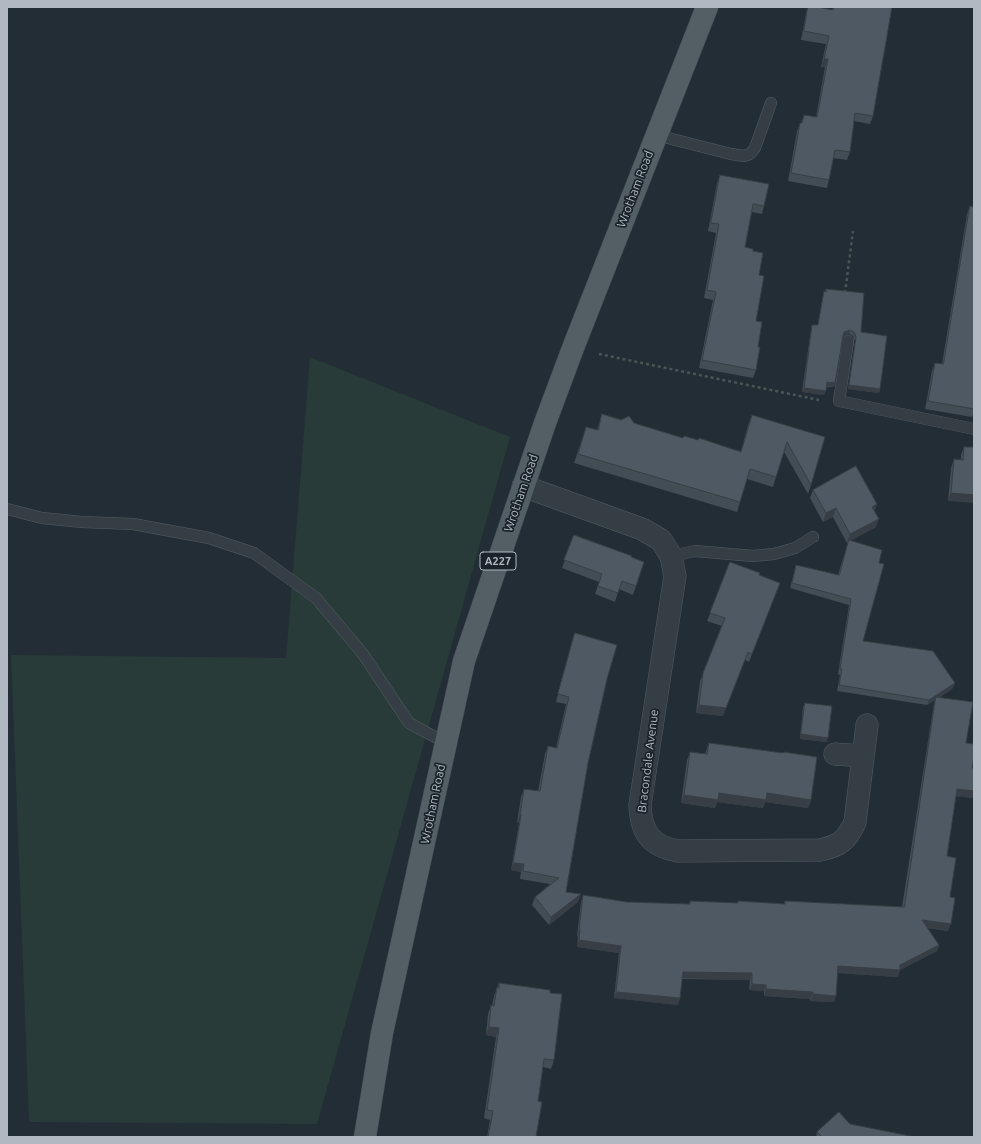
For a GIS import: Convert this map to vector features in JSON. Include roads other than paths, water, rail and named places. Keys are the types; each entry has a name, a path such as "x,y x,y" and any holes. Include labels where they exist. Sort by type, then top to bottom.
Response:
{"main road":[{"name":"Wrotham Road","path":"365,1137 382,1033 464,661 523,486 573,348 707,7"}],"street":[{"name":"Bracondale Avenue","path":"523,486 642,529 661,540 671,556 675,576 640,805 640,817 644,829 653,841 664,848 678,851 820,850 833,848 850,833 855,822 867,725"},
{"path":"835,754 863,756"}],"lane":[{"path":"656,135 744,156 750,154 755,148 771,103"},
{"path":"848,341 839,401 974,429"},
{"path":"7,509 42,518 82,522 133,524 209,538 254,553 316,598 363,654 409,723 446,743"},
{"path":"671,556 695,550 753,556 774,554 795,548 813,537"}]}
